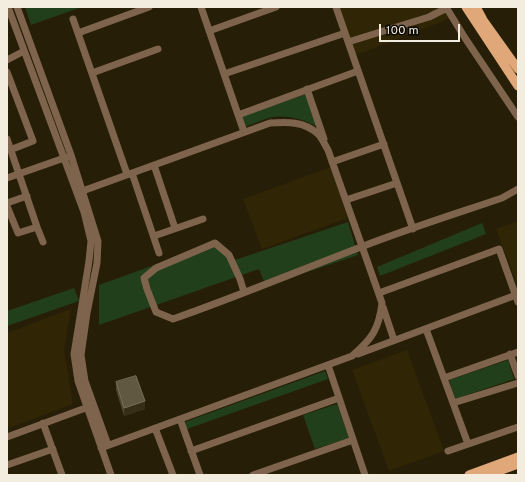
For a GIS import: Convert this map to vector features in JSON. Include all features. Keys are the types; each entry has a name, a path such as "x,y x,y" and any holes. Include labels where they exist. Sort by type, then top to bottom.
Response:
{"main road":[{"path":"466,7 518,86"},
{"path":"476,7 483,20 518,69"},
{"path":"469,475 518,457"},
{"path":"488,475 518,464"}],"street":[{"path":"8,7 64,158 80,191"},
{"path":"17,7 71,155 80,191 98,241 97,263 87,313 81,355 90,406 105,446 111,475"},
{"path":"78,33 150,7"},
{"path":"201,7 244,132"},
{"path":"209,30 276,7"},
{"path":"336,7 413,229"},
{"path":"348,42 429,17 446,8 469,45 518,117"},
{"path":"73,19 159,253"},
{"path":"224,74 345,33"},
{"path":"92,73 158,49"},
{"path":"7,60 24,51"},
{"path":"238,115 358,71"},
{"path":"7,72 33,142 10,150"},
{"path":"307,89 379,292 394,340"},
{"path":"80,191 270,123 293,122 306,126 319,135 328,150"},
{"path":"7,139 43,242"},
{"path":"332,162 384,144"},
{"path":"7,178 71,155"},
{"path":"154,165 175,228"},
{"path":"346,200 397,183"},
{"path":"244,292 229,255 215,243 156,268 144,278 156,312 173,319 244,292 362,246 502,198 518,189"},
{"path":"27,196 7,204 18,233 37,227"},
{"path":"154,236 202,219"},
{"path":"105,446 394,340 517,298 499,249 379,292"},
{"path":"352,356 368,342 376,329 381,315 382,302"},
{"path":"426,329 468,444"},
{"path":"444,378 518,352"},
{"path":"510,354 518,376"},
{"path":"328,365 365,475"},
{"path":"453,403 518,383"},
{"path":"191,451 339,398"},
{"path":"7,437 90,406"},
{"path":"180,419 200,475"},
{"path":"43,423 62,475"},
{"path":"448,451 518,427"},
{"path":"155,428 172,475"},
{"path":"253,475 354,440"},
{"path":"7,465 53,449"}],"shaded area":[{"path":"339,7 449,7 454,17 356,55"},
{"path":"331,167 348,218 262,249 243,199"},
{"path":"518,221 518,287 496,229"},
{"path":"71,309 64,350 73,404 9,428 7,423 7,333"},
{"path":"407,350 444,451 389,471 352,370"}],"green space":[{"path":"25,7 82,7 31,25"},
{"path":"306,94 317,127 300,120 287,117 275,117 245,127 241,116"},
{"path":"348,222 358,255 266,286 259,269 99,325 99,285 215,243 235,260"},
{"path":"482,223 486,234 380,276 377,267"},
{"path":"74,288 79,301 7,326 7,311"},
{"path":"508,360 514,379 455,399 449,380"},
{"path":"325,371 328,379 187,429 185,422"},
{"path":"337,404 349,438 315,449 303,415"}],"building":[{"path":"136,376 145,401 124,408 116,382"}]}
